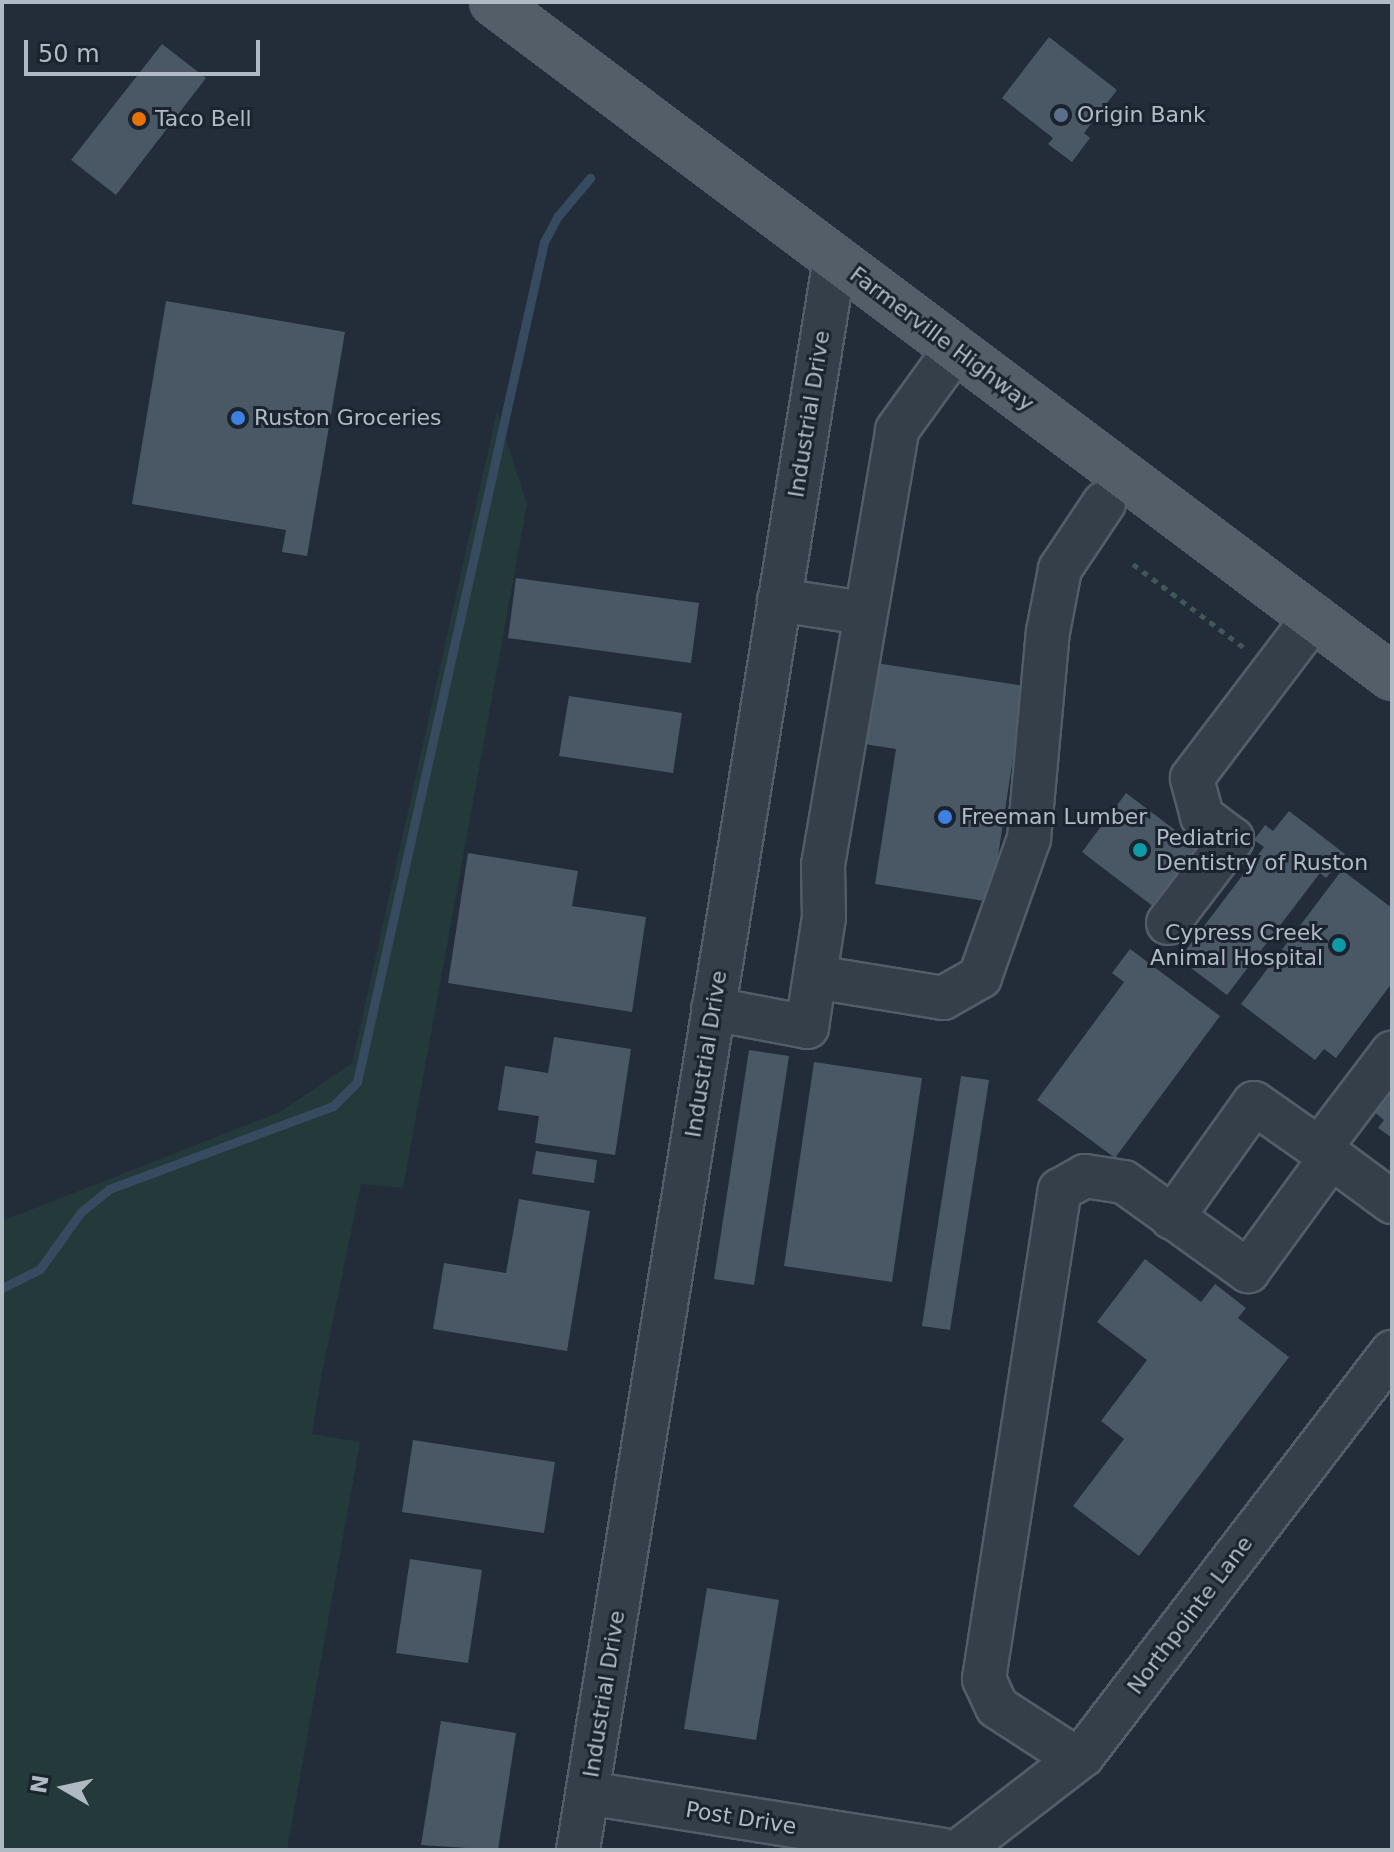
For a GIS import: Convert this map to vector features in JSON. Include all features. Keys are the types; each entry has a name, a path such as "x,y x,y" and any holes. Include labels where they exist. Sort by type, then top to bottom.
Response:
{"main road":[{"name":"Farmerville Highway","path":"493,2 1392,677"}],"street":[{"name":"Industrial Drive","path":"578,1850 835,258"},
{"path":"713,1009 807,1027 824,917 823,865 863,613 897,430 955,350"},
{"path":"815,977 943,998 980,977 1029,839 1048,632 1060,569 1104,503"},
{"path":"779,600 863,613"},
{"path":"1168,923 1232,839 1202,816 1192,778 1314,617"},
{"path":"1077,1759 997,1707 984,1679 1055,1205 1060,1190 1071,1181 1098,1176 1124,1182 1248,1271 1392,1053"},
{"path":"1172,1218 1254,1103 1392,1202"},
{"name":"Northpointe Lane","path":"960,1850 1077,1759 1392,1352"},
{"name":"Post Drive","path":"588,1793 942,1850"}],"path":[{"path":"1133,564 1258,657"}],"green space":[{"path":"497,411 527,504 403,1188 361,1184 321,1378 312,1434 360,1442 287,1850 2,1850 2,1221 280,1112 352,1063"}],"building":[{"name":"Origin Bank","path":"1049,37 1117,90 1084,133 1090,138 1072,162 1048,144 1053,138 1002,98"},
{"name":"Taco Bell","path":"162,44 206,78 116,195 71,160"},
{"name":"Ruston Groceries","path":"166,301 345,332 307,556 282,552 286,530 132,504"},
{"path":"516,578 699,603 691,663 508,638"},
{"name":"Freeman Lumber","path":"876,663 1024,686 991,902 875,884 896,749 864,744"},
{"path":"569,696 682,713 673,773 559,756"},
{"name":"Pediatric Dentistry of Ruston","path":"1126,793 1199,848 1154,907 1082,852"},
{"path":"1289,811 1345,854 1326,878 1320,873 1227,995 1179,959 1264,847 1254,840 1265,825 1273,831"},
{"path":"468,853 578,871 572,906 646,917 632,1012 448,983"},
{"name":"Cypress Creek Animal Hospital","path":"1342,870 1392,908 1392,983 1336,1058 1324,1049 1315,1060 1241,1004"},
{"path":"1130,949 1220,1016 1115,1158 1037,1100 1124,982 1112,973"},
{"path":"554,1037 631,1049 615,1155 535,1143 539,1116 498,1110 505,1066 548,1073"},
{"path":"749,1050 789,1056 754,1285 714,1279"},
{"path":"814,1062 922,1078 892,1282 784,1266"},
{"path":"961,1076 989,1080 950,1330 922,1326"},
{"path":"1392,1089 1392,1138 1378,1128 1384,1120 1374,1112"},
{"path":"536,1151 597,1160 594,1183 532,1174"},
{"path":"519,1199 590,1211 567,1351 433,1329 444,1263 506,1273"},
{"path":"1145,1259 1201,1302 1215,1284 1246,1308 1238,1318 1289,1357 1139,1556 1073,1506 1124,1439 1101,1421 1147,1360 1097,1322"},
{"path":"413,1440 555,1462 544,1533 402,1512"},
{"path":"410,1559 482,1570 468,1663 396,1653"},
{"path":"707,1588 779,1600 756,1740 684,1729"},
{"path":"441,1721 516,1733 498,1850 421,1845"}],"waterway":[{"path":"2,1288 40,1269 81,1212 109,1189 333,1106 357,1082 544,242 558,216 590,178"}],"place":[{"name":"Origin Bank","path":"1061,115"},
{"name":"Taco Bell","path":"139,119"},
{"name":"Ruston Groceries","path":"238,418"},
{"name":"Freeman Lumber","path":"945,817"},
{"name":"Pediatric Dentistry of Ruston","path":"1140,850"},
{"name":"Cypress Creek Animal Hospital","path":"1339,945"}]}
